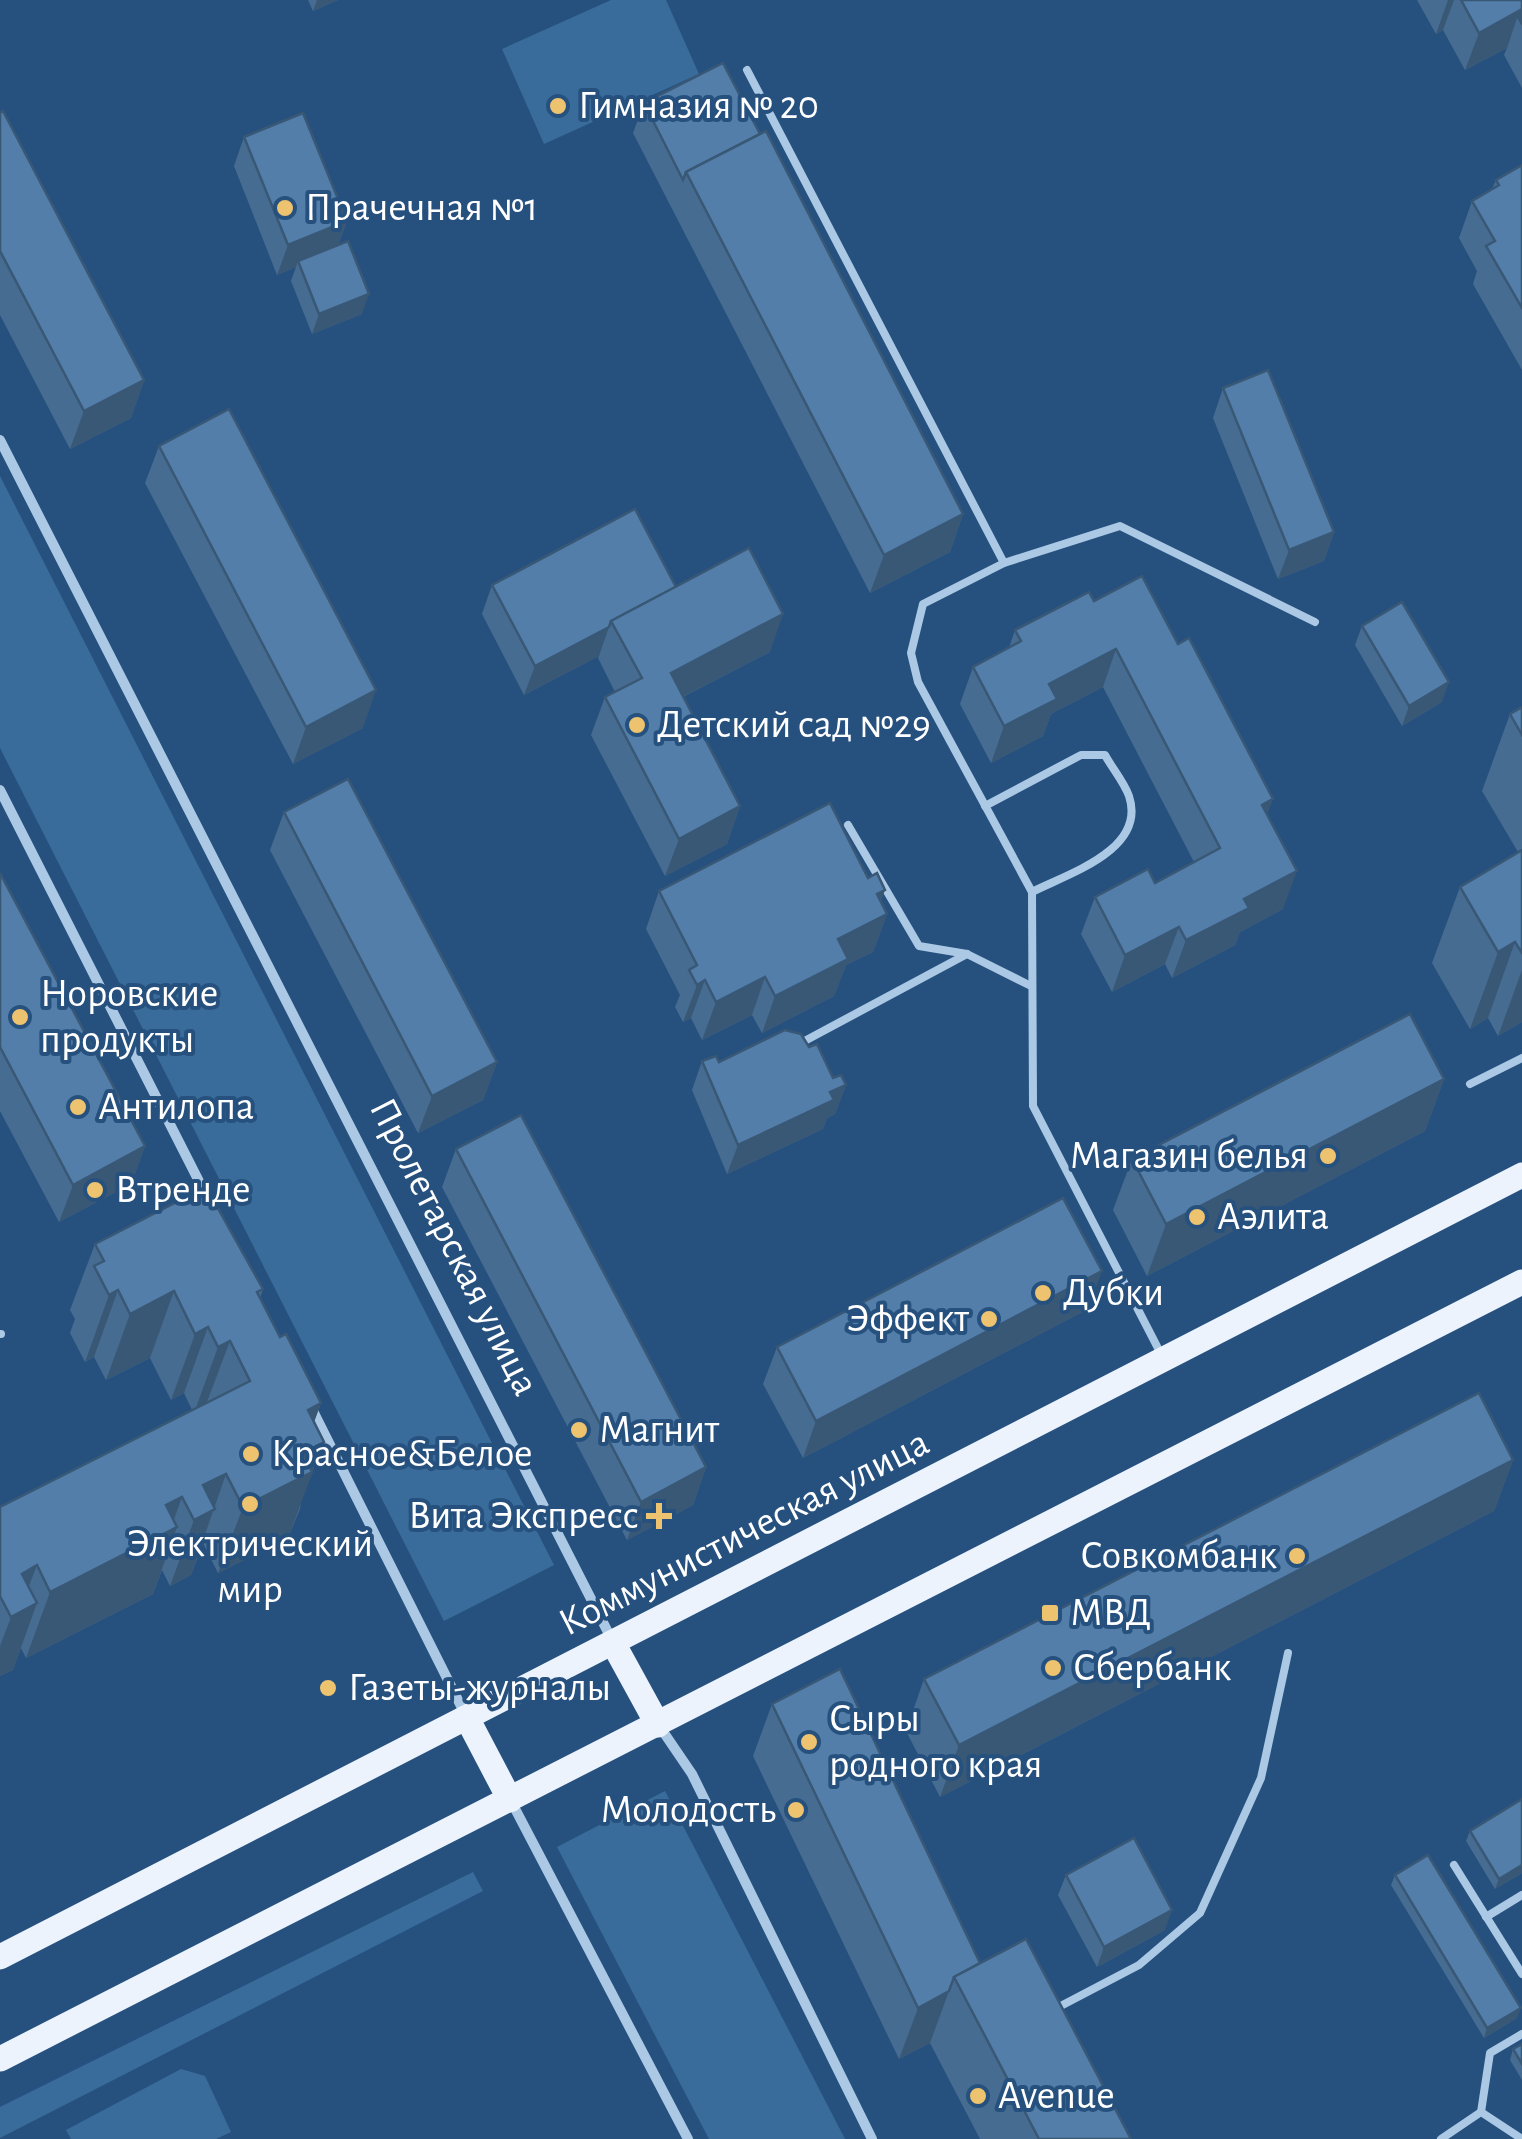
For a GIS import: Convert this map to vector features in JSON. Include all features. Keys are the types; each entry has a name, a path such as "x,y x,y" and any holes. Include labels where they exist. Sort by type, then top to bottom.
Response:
{"main road":[{"name":"Коммунистическая улица","path":"0,1957 1522,1175"},
{"path":"0,2059 1522,1282"},
{"name":"Пролетарская улица","path":"614,1642 658,1725"},
{"path":"467,1718 510,1800"}],"street":[{"name":"Пролетарская улица","path":"0,440 614,1642"},
{"path":"0,790 214,1212"},
{"path":"302,1388 467,1718"},
{"name":"Пролетарская улица","path":"658,1725 692,1774 872,2139"},
{"path":"510,1800 688,2139"}],"lane":[{"path":"746,70 1004,563"},
{"path":"1164,1360 1033,1106 1029,985 1032,892 918,682 911,653 923,604 1004,563 1120,526 1315,622"},
{"path":"985,806 1082,755 1104,755 1129,797 1131,821 1118,844 1102,858 1032,892"},
{"path":"848,825 919,946 967,954 1029,985"},
{"path":"788,1050 967,954"},
{"path":"1470,1084 1522,1058"},
{"path":"1045,2014 1139,1965 1200,1913 1261,1778 1288,1653"},
{"path":"1454,1864 1522,1974"},
{"path":"1486,1917 1522,1895"},
{"path":"1441,2139 1481,2112 1490,2053 1522,2034"},
{"path":"1481,2112 1522,2139"}],"shaded area":[{"path":"611,0 666,0 699,74 544,144 502,49"},
{"path":"0,476 554,1565 444,1621 0,748"},
{"path":"665,1791 845,2139 709,2139 557,1847"},
{"path":"473,1872 483,1891 0,2138 0,2107"},
{"path":"181,2069 205,2076 231,2132 216,2139 71,2139 66,2130"}],"building":[{"path":"1461,0 1522,0 1522,9 1479,33"},
{"path":"723,63 760,134 686,172 683,180 644,103"},
{"path":"3,111 144,380 84,411 0,251"},
{"path":"303,113 347,221 288,245 244,137"},
{"path":"766,131 963,514 884,555 686,172"},
{"path":"1522,165 1522,308 1486,246 1495,241 1472,201 1499,185 1496,180"},
{"path":"348,241 369,294 319,314 298,261"},
{"path":"1268,370 1334,532 1289,550 1223,388"},
{"path":"229,409 376,690 306,727 159,446"},
{"path":"635,509 676,587 535,666 492,585"},
{"path":"749,548 783,614 671,673 740,806 679,839 605,697 642,678 611,621"},
{"path":"1142,576 1178,644 1189,638 1273,799 1262,805 1297,871 1244,899 1249,908 1186,940 1179,927 1125,955 1095,897 1148,869 1155,883 1220,848 1116,649 1049,684 1057,699 1004,726 973,667 1021,641 1015,630 1089,592 1094,601"},
{"path":"1402,602 1449,682 1409,706 1362,626"},
{"path":"1522,707 1522,735 1510,714"},
{"path":"348,779 497,1062 432,1096 284,812"},
{"path":"830,803 868,878 877,873 885,890 877,894 887,914 838,939 848,959 775,996 765,977 716,1002 705,980 697,985 689,970 697,965 659,891"},
{"path":"1522,850 1522,953 1515,942 1498,952 1460,887"},
{"path":"0,873 145,1146 73,1185 0,1047"},
{"path":"1410,1014 1444,1079 1166,1224 1132,1159"},
{"path":"785,1030 801,1034 809,1047 817,1044 833,1078 841,1075 846,1085 830,1092 834,1100 738,1145 702,1061 716,1056 719,1062"},
{"path":"521,1115 706,1467 641,1502 456,1149"},
{"path":"206,1187 263,1289 257,1292 280,1337 286,1334 321,1403 308,1410 324,1442 303,1453 312,1472 243,1507 226,1474 203,1485 215,1509 194,1520 182,1497 166,1505 177,1527 50,1592 37,1565 22,1574 37,1603 11,1617 0,1596 0,1507 250,1381 230,1341 218,1347 208,1327 195,1334 174,1291 130,1314 118,1290 109,1295 94,1266 104,1261 95,1244"},
{"path":"1063,1198 1102,1271 816,1421 777,1347"},
{"path":"1479,1393 1513,1460 959,1745 924,1679"},
{"path":"840,1669 980,1963 954,1977 949,1991 918,2008 772,1704"},
{"path":"1522,1799 1522,1865 1499,1879 1470,1831"},
{"path":"1134,1838 1172,1910 1104,1947 1066,1875"},
{"path":"1428,1855 1521,2008 1487,2028 1395,1875"},
{"path":"1026,1939 1131,2139 1039,2139 954,1977"},
{"path":"1522,2044 1522,2064 1513,2049"}],"place":[{"name":"Гимназия № 20","path":"558,106"},
{"name":"Прачечная №1","path":"285,208"},
{"name":"Детский сад №29","path":"637,725"},
{"name":"Норовские продукты","path":"20,1017"},
{"name":"Антилопа","path":"78,1107"},
{"name":"Магазин белья","path":"1328,1156"},
{"name":"Втренде","path":"95,1190"},
{"name":"Аэлита","path":"1197,1217"},
{"name":"Дубки","path":"1043,1293"},
{"name":"Эффект","path":"989,1319"},
{"name":"Магнит","path":"579,1430"},
{"name":"Красное&Белое","path":"251,1454"},
{"name":"Электрический мир","path":"250,1504"},
{"name":"Вита Экспресс","path":"659,1516"},
{"name":"Совкомбанк","path":"1297,1556"},
{"name":"МВД","path":"1050,1613"},
{"name":"Сбербанк","path":"1053,1668"},
{"name":"Газеты-журналы","path":"328,1688"},
{"name":"Сыры родного края","path":"809,1742"},
{"name":"Молодость","path":"796,1810"},
{"name":"Avenue","path":"978,2096"}]}
